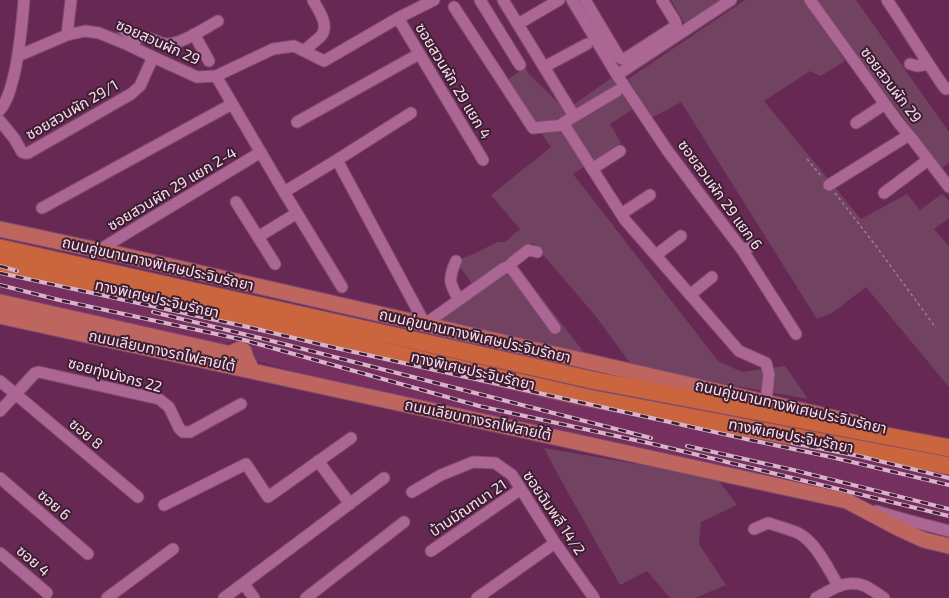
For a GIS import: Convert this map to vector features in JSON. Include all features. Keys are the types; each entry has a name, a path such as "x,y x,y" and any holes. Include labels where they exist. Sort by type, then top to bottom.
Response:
{"highway":[{"name":"ทางพิเศษประจิมรัถยา","path":"0,248 592,380 949,448"},
{"name":"ทางพิเศษประจิมรัถยา","path":"0,264 588,398 949,466"}],"main road":[{"name":"ถนนคู่ขนานทางพิเศษประจิมรัถยา","path":"0,229 949,442"},
{"path":"0,240 246,296 253,304 258,303 265,295 274,290"},
{"path":"0,302 227,353 231,353 240,348 244,351 252,370"},
{"name":"ถนนเลียบทางรถไฟสายใต้","path":"0,316 847,501 924,540 949,546"}],"street":[{"path":"0,110 3,107 10,90 18,56 24,0"},
{"path":"67,35 71,0"},
{"path":"304,51 322,35 324,28 323,21 313,0"},
{"name":"ซอยสวนผัก 29","path":"18,56 67,35 85,31 99,33 126,44 197,78 216,76 274,49 294,46 324,61 398,18 434,0"},
{"path":"480,0 520,65"},
{"path":"503,0 574,116"},
{"path":"518,24 560,0"},
{"path":"572,0 617,75 731,0"},
{"path":"585,0 619,57 622,59 626,58 674,27 676,24 675,21 662,0"},
{"name":"ซอยสวนผัก 29","path":"810,0 885,104 949,187"},
{"path":"887,0 944,87 946,89 949,88"},
{"path":"454,7 533,128 564,125"},
{"name":"ซอยสวนผัก 29 แยก 4","path":"398,18 483,160"},
{"path":"126,44 137,38 145,37 160,43 168,44 180,42 218,21"},
{"path":"122,29 137,38"},
{"path":"194,34 209,61"},
{"path":"544,67 587,44"},
{"path":"297,122 419,54"},
{"name":"ซอยสวนผัก 29/1","path":"0,121 14,138 22,152 28,153 131,94 140,86 153,57"},
{"path":"910,64 917,66 928,64"},
{"name":"ซอยสวนผัก 29 แยก 6","path":"617,75 672,156 747,248 796,334"},
{"path":"216,76 342,287"},
{"path":"564,125 563,123 617,91"},
{"path":"42,208 232,104"},
{"path":"856,123 885,104"},
{"path":"284,192 411,113"},
{"path":"564,125 625,220 739,351 766,363 769,374 766,402"},
{"path":"828,185 909,135"},
{"path":"592,169 620,151"},
{"name":"ซอยสวนผัก 29 แยก 2-4","path":"99,250 260,152"},
{"path":"337,160 425,324 504,268 508,267 528,250 537,252"},
{"path":"884,193 928,160"},
{"path":"621,214 650,195"},
{"path":"236,202 275,264"},
{"path":"258,237 297,213"},
{"path":"656,255 681,236"},
{"path":"456,261 450,278 452,288 459,300"},
{"path":"508,267 512,270 555,328"},
{"path":"690,295 712,277"},
{"name":"ซอยทุ่งมังกร 22","path":"0,412 15,394 35,374 39,372 159,399 169,407 179,428 183,432 190,432 241,404"},
{"name":"ซอย 8","path":"0,381 138,497"},
{"path":"164,505 246,464 268,497 351,438"},
{"path":"318,461 350,504"},
{"name":"ซอยฉิมพลี 14/2","path":"412,492 441,475 473,462 495,463 512,475 555,543 594,598"},
{"name":"ซอย 6","path":"0,478 88,554"},
{"path":"224,598 384,478"},
{"name":"บ้านมัณฑนา 21","path":"431,551 521,489"},
{"path":"847,501 907,520 949,531"},
{"path":"306,598 404,522"},
{"path":"754,529 768,523 798,533 806,538 815,547 838,585"},
{"path":"477,598 555,543"},
{"path":"107,598 173,549"},
{"name":"ซอย 4","path":"0,553 47,593"},
{"path":"816,598 838,585 851,583 864,586 884,598"},
{"path":"244,584 254,598"}],"path":[{"path":"807,159 876,246 936,328"}],"shaded area":[{"path":"671,0 722,0 685,24"},
{"path":"745,0 805,0 845,61 820,76 810,71 764,101 861,219 907,194 920,210 942,194 949,201 949,218 934,229 949,246 949,387 866,287 832,313 817,319 681,102 652,118 628,79"},
{"path":"815,0 856,0 949,132 949,163 942,168"},
{"path":"525,68 529,74 566,110 613,77 632,110 610,124 621,143 573,174 718,361 742,372 785,366 808,399 633,367 594,314 533,243 511,258 586,355 442,322 443,316 477,291 456,261 497,242 505,242 520,229 491,195 551,147 505,81"},
{"path":"0,257 44,270 949,465 949,518 759,473 324,380 254,360 241,342 221,343 0,295"},
{"path":"544,448 717,478 737,505 701,522 699,544 726,585 695,598 670,598 647,571 620,585"}],"railway":[{"path":"0,266 17,271"},
{"path":"0,273 831,457 949,485"},
{"path":"0,285 59,300 244,340 479,406 653,444 949,516"},
{"path":"153,312 651,438"},
{"path":"793,443 859,456 949,478"},
{"path":"687,446 793,470 949,509"}]}
